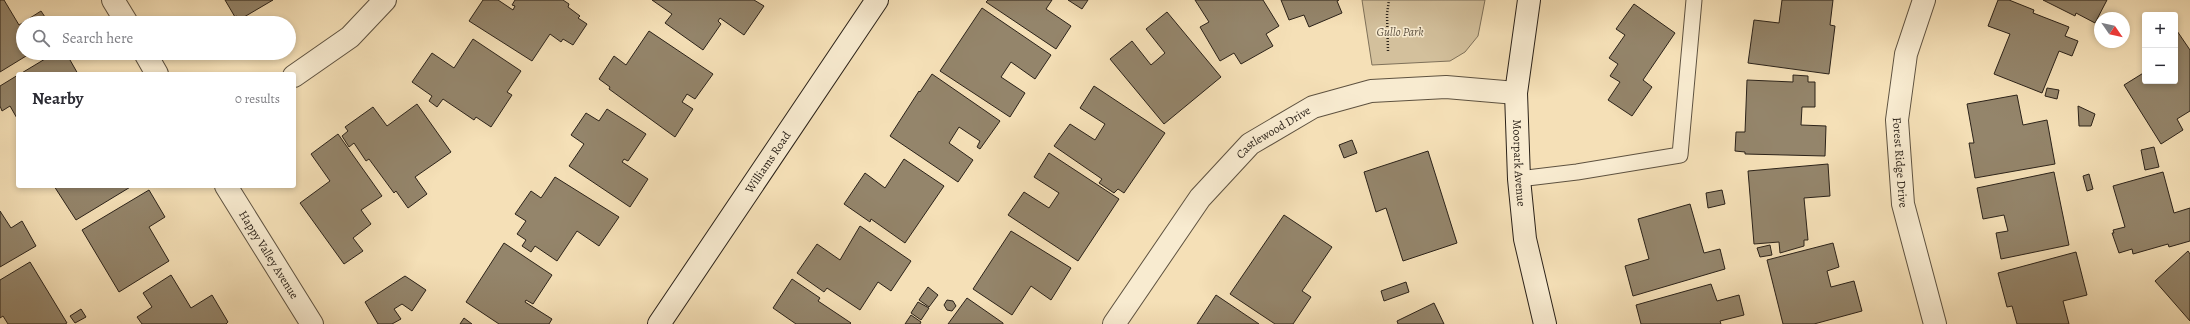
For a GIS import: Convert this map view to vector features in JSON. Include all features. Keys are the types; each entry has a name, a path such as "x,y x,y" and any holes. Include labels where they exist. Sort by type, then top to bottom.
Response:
{"street":[{"path":"113,0 123,16"},
{"path":"296,75 350,37 385,0"},
{"name":"Williams Road","path":"659,324 877,0"},
{"name":"Moorpark Avenue","path":"1529,0 1516,92 1519,179 1525,239 1545,324"},
{"name":"Forest Ridge Drive","path":"1924,0 1906,54 1897,120 1903,204 1936,324"},
{"path":"149,60 156,72"},
{"name":"Castlewood Drive","path":"1114,324 1200,198 1250,144 1313,107 1371,91 1446,87 1516,92"},
{"name":"Happy Valley Avenue","path":"227,188 312,324"}],"lane":[{"path":"1519,179 1577,172 1680,155 1694,0"}],"path":[{"path":"1388,51 1386,14 1389,0"}],"green space":[{"name":"Gullo Park","path":"1362,0 1485,0 1478,36 1465,52 1450,61 1372,65"}],"building":[{"path":"0,0 4,0 16,20 16,60 20,60 0,72"},
{"path":"225,0 273,0 246,16 234,16"},
{"path":"483,0 498,0 513,10 515,6 512,5 515,0 563,0 569,4 568,7 580,16 578,18 587,24 573,45 563,39 561,42 550,34 532,61 469,21"},
{"path":"652,0 754,0 764,6 744,35 720,18 718,21 721,24 703,50 665,23 672,14"},
{"path":"988,0 1052,0 1046,9 1071,26 1056,49 986,2"},
{"path":"1068,0 1088,0 1082,9"},
{"path":"1195,0 1263,0 1279,26 1266,34 1273,46 1241,64 1234,53 1220,61 1200,27 1209,22"},
{"path":"1281,0 1339,0 1337,1 1342,13 1309,27 1304,15 1289,20"},
{"path":"1782,0 1833,0 1830,25 1835,26 1829,74 1748,63 1754,20 1779,23"},
{"path":"1998,0 2009,0 2034,10 2033,13 2069,27 2065,36 2078,41 2072,56 2059,51 2042,93 1994,74 2010,34 1988,26"},
{"path":"2043,0 2107,0 2101,12 2094,12 2094,22 2076,13 2075,16"},
{"path":"1634,4 1675,33 1643,80 1652,87 1632,116 1608,100 1620,82 1610,76 1618,64 1609,58 1625,35 1616,29"},
{"path":"982,8 1051,55 1035,79 1011,62 1001,77 1025,93 1010,117 940,71"},
{"path":"41,11 44,16 33,16"},
{"path":"1167,12 1221,77 1164,124 1110,59 1132,41 1151,65 1165,53 1146,29"},
{"path":"649,31 713,74 695,99 687,94 682,102 693,109 675,137 609,89 610,87 599,79 614,56 626,65"},
{"path":"2178,32 2190,50 2190,111 2177,119 2183,130 2161,144 2124,85 2142,74 2142,84 2178,84"},
{"path":"473,39 521,71 507,92 512,95 491,127 476,117 474,120 443,99 437,107 429,101 432,96 412,82 432,53 454,68"},
{"path":"43,60 70,60 77,72 23,72"},
{"path":"932,74 1000,121 980,149 977,147 980,141 959,127 949,143 973,160 958,182 890,136 919,91 920,92"},
{"path":"1793,75 1808,76 1808,82 1815,82 1815,107 1802,107 1801,125 1826,126 1825,156 1745,154 1745,152 1735,151 1736,132 1745,132 1747,80 1793,82"},
{"path":"16,76 16,116 10,106 2,111 0,106 0,86"},
{"path":"1094,86 1165,133 1124,193 1118,189 1114,193 1099,183 1102,179 1054,146 1070,124 1095,140 1105,124 1080,108"},
{"path":"2047,88 2059,90 2057,99 2045,96"},
{"path":"2017,95 2023,125 2047,120 2055,164 1975,178 1969,143 1974,143 1967,104"},
{"path":"417,104 451,152 415,177 427,194 408,208 396,191 394,193 369,159 366,161 354,143 349,147 342,136 348,131 345,127 373,107 387,126"},
{"path":"2078,106 2095,114 2091,126 2079,126"},
{"path":"607,109 646,134 628,161 624,159 622,162 648,179 630,207 569,166 584,144 571,135 586,113 599,121"},
{"path":"338,134 382,196 361,210 371,224 353,238 363,251 344,264 300,203 330,181 311,154"},
{"path":"1352,140 1357,153 1344,158 1339,145"},
{"path":"2154,147 2159,167 2145,170 2141,150"},
{"path":"1428,151 1457,243 1403,261 1386,208 1376,212 1364,172"},
{"path":"1049,153 1119,199 1078,261 1008,215 1024,192 1049,208 1059,193 1034,177"},
{"path":"904,159 944,186 905,243 871,219 870,222 844,204 865,173 885,188"},
{"path":"1828,164 1830,196 1804,198 1808,240 1804,240 1804,246 1780,253 1779,242 1754,244 1748,171"},
{"path":"2054,172 2069,245 2001,259 1996,233 2008,231 2004,215 1983,219 1977,188"},
{"path":"2163,172 2174,213 2190,208 2190,241 2169,247 2168,244 2133,254 2132,249 2119,253 2112,233 2114,233 2113,230 2125,227 2113,186"},
{"path":"2089,174 2093,189 2087,191 2083,176"},
{"path":"555,177 619,217 599,246 577,231 557,261 535,246 531,252 522,246 526,240 517,234 526,221 515,214 531,191 541,198"},
{"path":"55,188 129,188 76,220"},
{"path":"149,190 165,217 149,227 169,261 119,292 82,230"},
{"path":"1722,190 1725,204 1708,208 1706,193"},
{"path":"1690,204 1704,253 1720,249 1725,269 1633,296 1625,266 1649,259 1638,219"},
{"path":"0,211 11,228 22,221 36,246 0,267"},
{"path":"1284,215 1332,247 1302,291 1311,297 1293,324 1275,324 1230,294"},
{"path":"860,226 911,261 891,291 878,282 860,310 827,288 824,292 797,273 817,244 840,260"},
{"path":"1011,231 1071,268 1051,300 1031,286 1012,315 973,289"},
{"path":"504,243 552,275 533,304 526,300 525,302 552,319 549,324 499,324 466,302"},
{"path":"1833,243 1839,267 1827,271 1831,287 1854,281 1862,311 1814,324 1783,324 1767,260"},
{"path":"1770,245 1772,255 1760,257 1757,248"},
{"path":"2188,251 2190,254 2190,321 2155,281"},
{"path":"2076,252 2087,295 2063,301 2069,324 2017,324 2012,306 2007,307 1998,273"},
{"path":"30,262 67,323 8,324 3,316 0,318 0,280"},
{"path":"171,275 191,308 212,295 228,322 226,324 142,324 137,317 152,307 143,293"},
{"path":"405,276 426,290 412,311 402,304 394,309 401,319 392,324 378,324 365,302"},
{"path":"792,279 820,298 818,301 851,323 796,324 773,308"},
{"path":"1406,282 1409,292 1384,301 1381,291"},
{"path":"1711,284 1717,301 1739,295 1744,315 1720,321 1721,324 1641,324 1636,305"},
{"path":"928,287 938,295 929,307 919,300"},
{"path":"1216,295 1259,324 1197,324"},
{"path":"967,298 1003,323 1003,324 948,324"},
{"path":"947,300 953,301 956,306 952,311 947,310 944,305"},
{"path":"918,302 929,308 921,320 911,313"},
{"path":"1434,303 1444,324 1398,324 1397,321"},
{"path":"81,309 86,317 75,323 70,316"},
{"path":"911,315 921,322 920,324 905,324"},
{"path":"464,318 472,324 460,324"}]}
